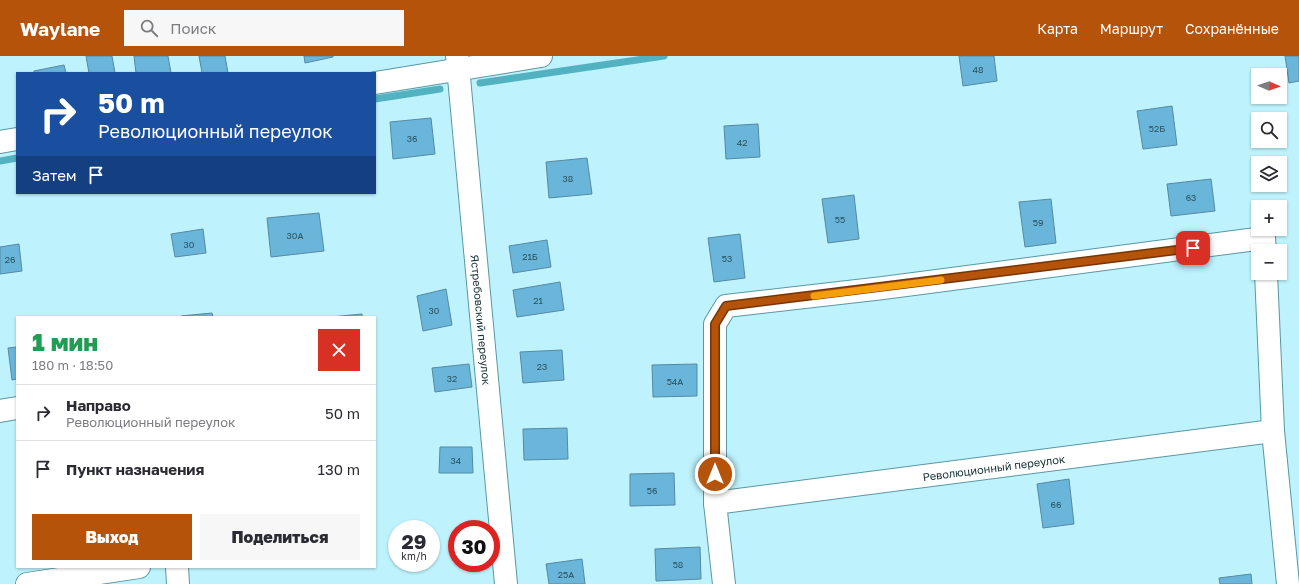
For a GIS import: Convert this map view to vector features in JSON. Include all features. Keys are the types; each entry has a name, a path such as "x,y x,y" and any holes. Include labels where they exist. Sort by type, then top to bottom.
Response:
{"street":[{"path":"376,83 458,63 541,56"},
{"name":"Ястребовский переулок","path":"458,63 506,584"},
{"path":"0,142 16,140"},
{"path":"724,584 715,504 715,324 726,306 907,285 1264,238 1264,244"},
{"path":"1266,280 1273,431 1288,584"},
{"path":"0,411 16,408"},
{"name":"Революционный переулок","path":"715,504 1273,431"},
{"path":"27,584 132,568"},
{"path":"177,568 178,584"}],"building":[{"path":"86,56 112,56 115,72 89,72"},
{"path":"134,56 168,56 171,72 136,72"},
{"path":"199,56 225,56 228,72 202,72"},
{"path":"304,56 333,56 333,57 305,63"},
{"path":"959,56 994,56 997,81 963,86"},
{"path":"1285,56 1299,56 1299,81 1289,83"},
{"path":"64,65 66,72 34,72"},
{"path":"1172,106 1177,145 1143,149 1137,111"},
{"path":"431,118 435,154 393,159 390,122"},
{"path":"758,124 760,157 726,159 724,126"},
{"path":"587,158 592,194 549,198 546,162"},
{"path":"1211,179 1215,211 1171,216 1167,184"},
{"path":"854,195 859,239 828,243 822,199"},
{"path":"1051,199 1056,243 1025,247 1019,202"},
{"path":"319,213 324,251 271,257 267,218"},
{"path":"203,229 206,253 175,257 171,234"},
{"path":"740,234 745,278 714,282 708,238"},
{"path":"547,240 551,267 513,273 509,246"},
{"path":"19,244 22,271 0,274 0,247"},
{"path":"560,282 564,310 517,317 513,290"},
{"path":"446,289 452,325 423,331 417,296"},
{"path":"212,313 213,316 181,316"},
{"path":"362,314 362,316 341,316"},
{"path":"16,347 16,379 12,380 8,348"},
{"path":"562,350 564,380 523,383 520,352"},
{"path":"469,364 472,387 435,392 432,368"},
{"path":"697,364 697,396 653,397 652,365"},
{"path":"567,428 568,459 524,460 523,429"},
{"path":"440,447 472,447 473,473 439,473"},
{"path":"674,473 675,505 630,506 630,474"},
{"path":"1069,479 1074,524 1043,528 1037,484"},
{"path":"700,547 701,579 656,581 655,549"},
{"path":"582,559 585,584 549,584 546,564"},
{"path":"1251,574 1252,584 1220,584 1219,578"}],"waterway":[{"path":"480,83 664,56"},
{"path":"376,99 440,89"},
{"path":"0,161 16,158"}],"slow traffic":[{"path":"814,296 941,280"}],"route":[{"path":"715,474 715,324 726,306 883,288 1193,248"}]}
